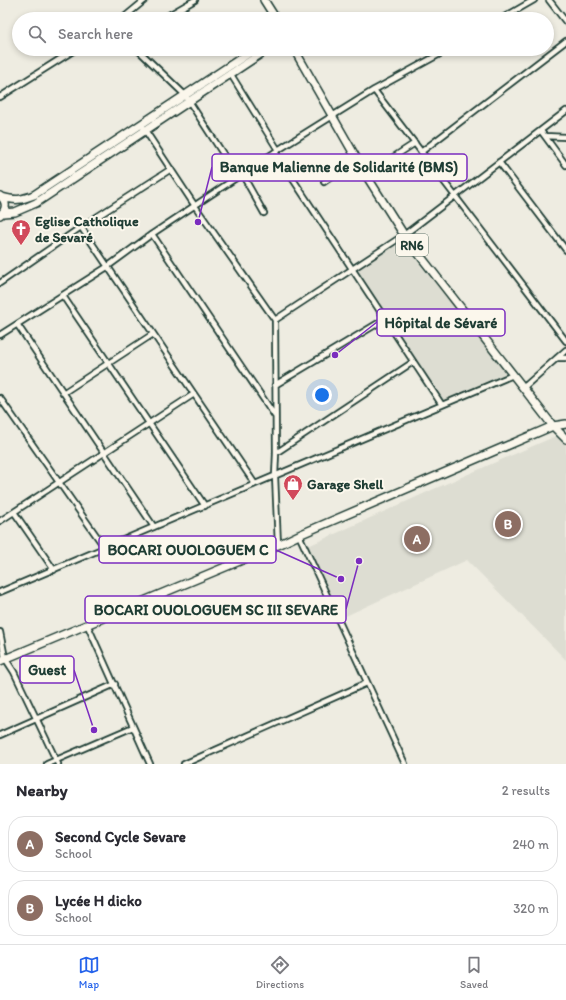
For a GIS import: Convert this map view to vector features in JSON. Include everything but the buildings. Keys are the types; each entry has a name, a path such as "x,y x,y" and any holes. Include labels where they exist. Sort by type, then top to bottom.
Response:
{"main road":[{"path":"264,0 272,12"},
{"path":"228,71 246,56"},
{"path":"1,196 15,200 25,199 34,195 143,127 228,71 255,56"},
{"name":"RN6","path":"298,56 357,159 404,235 553,426"},
{"path":"1,214 15,212 36,203 143,127"},
{"path":"1,196 6,205 1,214"},
{"path":"3,660 278,545 553,426 566,424"},
{"path":"553,426 566,439"}],"street":[{"path":"130,12 145,0"},
{"path":"174,12 195,0"},
{"path":"513,12 534,0"},
{"path":"549,0 566,22"},
{"path":"554,50 566,41"},
{"path":"0,97 65,56"},
{"path":"144,56 187,98 264,213"},
{"path":"0,335 107,267 152,234 333,115 374,90 436,56"},
{"path":"420,152 546,56"},
{"path":"228,71 352,269 442,405"},
{"path":"374,90 566,341"},
{"path":"275,320 404,235 566,111"},
{"path":"143,127 195,206 275,320 276,453 274,476 278,545"},
{"path":"541,131 566,165"},
{"path":"545,136 566,137"},
{"path":"366,174 415,143"},
{"path":"324,182 357,159"},
{"path":"499,162 566,250"},
{"path":"0,283 81,227 170,169"},
{"path":"81,227 255,484"},
{"path":"152,234 275,416"},
{"path":"63,296 205,506"},
{"path":"275,385 385,319"},
{"path":"17,324 154,527"},
{"path":"64,393 153,334"},
{"path":"523,388 566,350"},
{"path":"557,358 566,358"},
{"path":"276,453 413,362"},
{"path":"0,592 513,374"},
{"path":"0,521 194,394"},
{"path":"0,398 105,548"},
{"path":"14,512 54,570"},
{"path":"299,535 405,764"},
{"path":"87,624 150,764"},
{"path":"0,632 3,660 14,672 57,762"},
{"path":"184,764 367,683"},
{"path":"0,735 114,684"},
{"path":"47,764 57,762 133,727"}],"shaded area":[{"path":"401,241 506,373 483,386 443,404 354,271"},
{"path":"556,436 566,443 566,660 467,560 339,619 306,547"}],"place":[{"name":"Banque Malienne de Solidarité (BMS)","path":"198,222"},
{"name":"Eglise Catholique de Sevaré","path":"21,246"},
{"name":"Hôpital de Sévaré","path":"335,355"},
{"name":"Garage Shell","path":"293,501"},
{"name":"Lycée H dicko","path":"508,524"},
{"name":"Second Cycle Sevare","path":"417,539"},
{"name":"BOCARI OUOLOGUEM SC III SEVARE","path":"359,561"},
{"name":"BOCARI OUOLOGUEM C","path":"341,579"},
{"name":"Guest","path":"94,730"}]}
